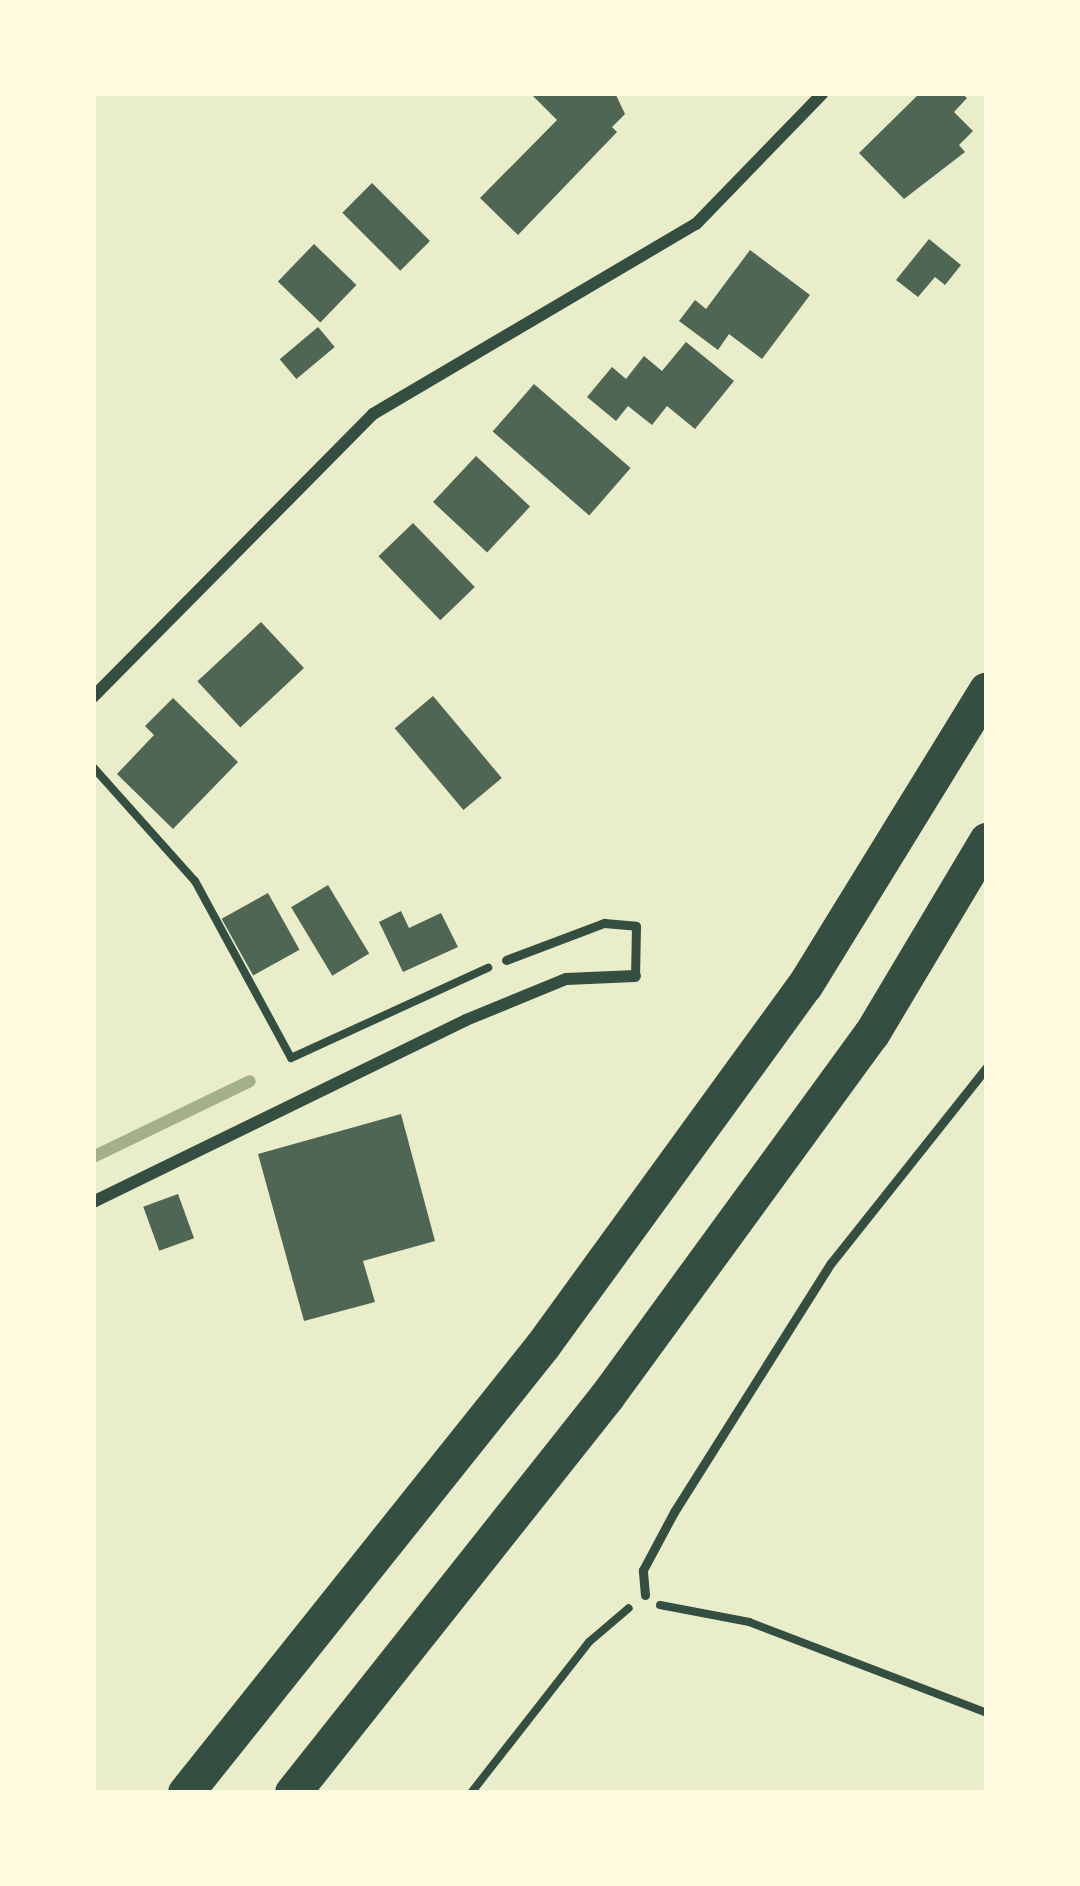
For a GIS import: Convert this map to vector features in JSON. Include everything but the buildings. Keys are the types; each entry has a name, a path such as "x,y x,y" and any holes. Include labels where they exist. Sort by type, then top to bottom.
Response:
{"highway":[{"path":"186,1793 544,1346 764,1043 987,690"},
{"path":"293,1793 607,1397 844,1072 987,841"}],"street":[{"path":"93,698 374,414 696,224 823,93"},
{"path":"93,1202 546,987 635,976"}],"lane":[{"path":"506,960 604,922 637,926 635,976"},
{"path":"645,1595 643,1570 674,1512 831,1263 987,1067"}],"path":[{"path":"93,767 195,881 291,1058 506,960"},
{"path":"471,1793 590,1642 645,1595 663,1607 748,1622 987,1713"}],"waterway":[{"path":"93,1157 250,1081"}]}
